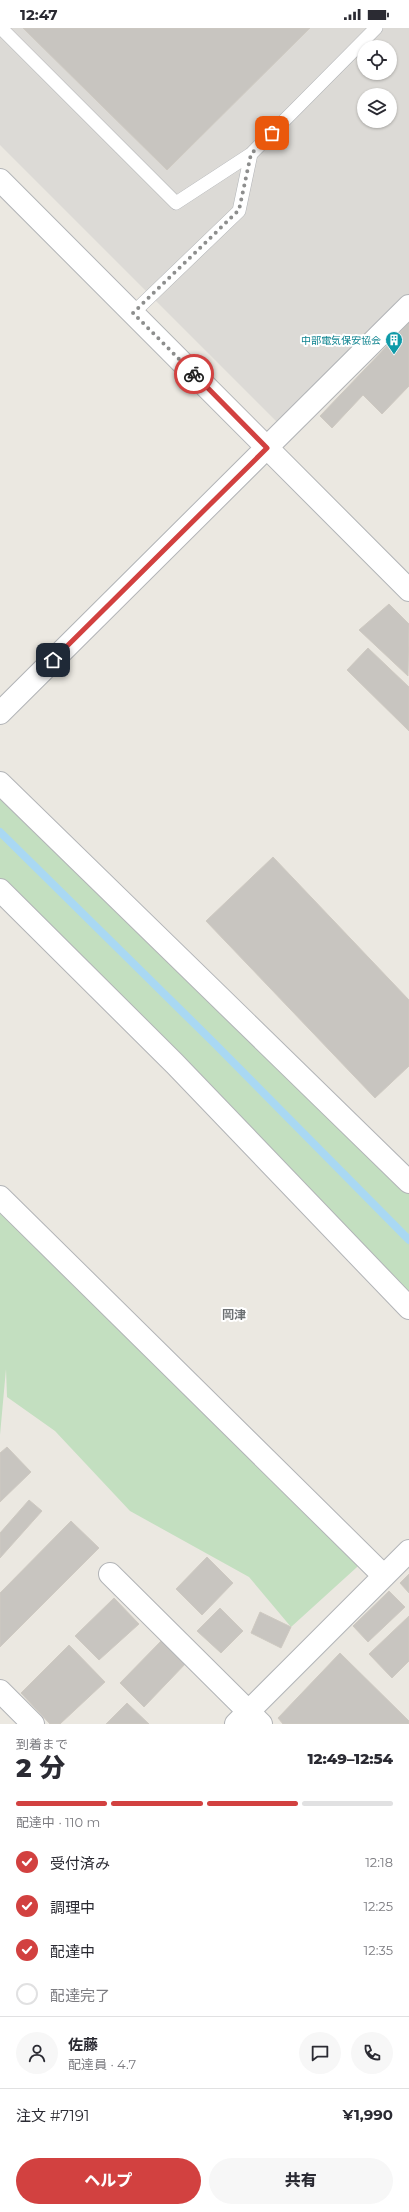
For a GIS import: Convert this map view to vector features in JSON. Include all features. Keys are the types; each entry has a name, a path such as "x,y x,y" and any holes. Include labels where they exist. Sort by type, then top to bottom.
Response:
{"street":[{"path":"0,180 409,590"},
{"path":"0,713 409,306"},
{"path":"0,783 409,1182"},
{"path":"0,890 175,1064 409,1308"},
{"path":"0,1197 384,1576"},
{"path":"110,1574 248,1720 409,1551"},
{"path":"0,1691 33,1724"}],"lane":[{"path":"1,28 176,203 251,154 376,28"},
{"path":"133,313 239,210 251,154"}],"shaded area":[{"path":"0,28 409,28 409,299 283,428 0,145"}],"green space":[{"path":"0,780 409,1185 409,1310 0,878"},
{"path":"0,1202 367,1558 291,1627 249,1577 130,1511 55,1431 7,1397 6,1369 0,1435"}],"building":[{"path":"23,28 310,28 167,170"},
{"name":"中部電気保安協会","path":"409,323 409,386 382,414 363,395 332,428 320,416"},
{"path":"389,604 409,624 408,676 359,630"},
{"path":"368,648 409,687 409,731 347,670"},
{"path":"273,857 409,1000 409,1066 375,1098 206,921"},
{"path":"7,1447 31,1472 0,1502 0,1453"},
{"path":"29,1500 42,1511 0,1558 0,1533"},
{"path":"71,1521 99,1548 0,1647 0,1593"},
{"path":"207,1557 233,1583 202,1615 176,1589"},
{"path":"409,1574 409,1593 400,1583"},
{"path":"389,1591 405,1607 368,1642 353,1626"},
{"path":"114,1598 139,1624 99,1660 75,1636"},
{"path":"220,1608 243,1631 221,1653 197,1631"},
{"path":"260,1612 291,1627 281,1648 251,1633"},
{"path":"409,1616 409,1661 392,1678 369,1654"},
{"path":"164,1638 188,1661 144,1707 120,1683"},
{"path":"69,1645 105,1682 60,1724 50,1724 21,1693"},
{"path":"340,1653 409,1721 409,1724 283,1724 278,1718"},
{"path":"127,1703 149,1724 106,1724"}],"waterway":[{"path":"0,832 214,1043 409,1240"}],"way so far":[{"path":"194,374 133,313 239,210 251,154 272,133"}],"place":[{"name":"中部電気保安協会","path":"394,355"}],"district":[{"name":"岡津","path":"234,1315"}],"route":[{"path":"53,660 267,448 194,374"}]}
